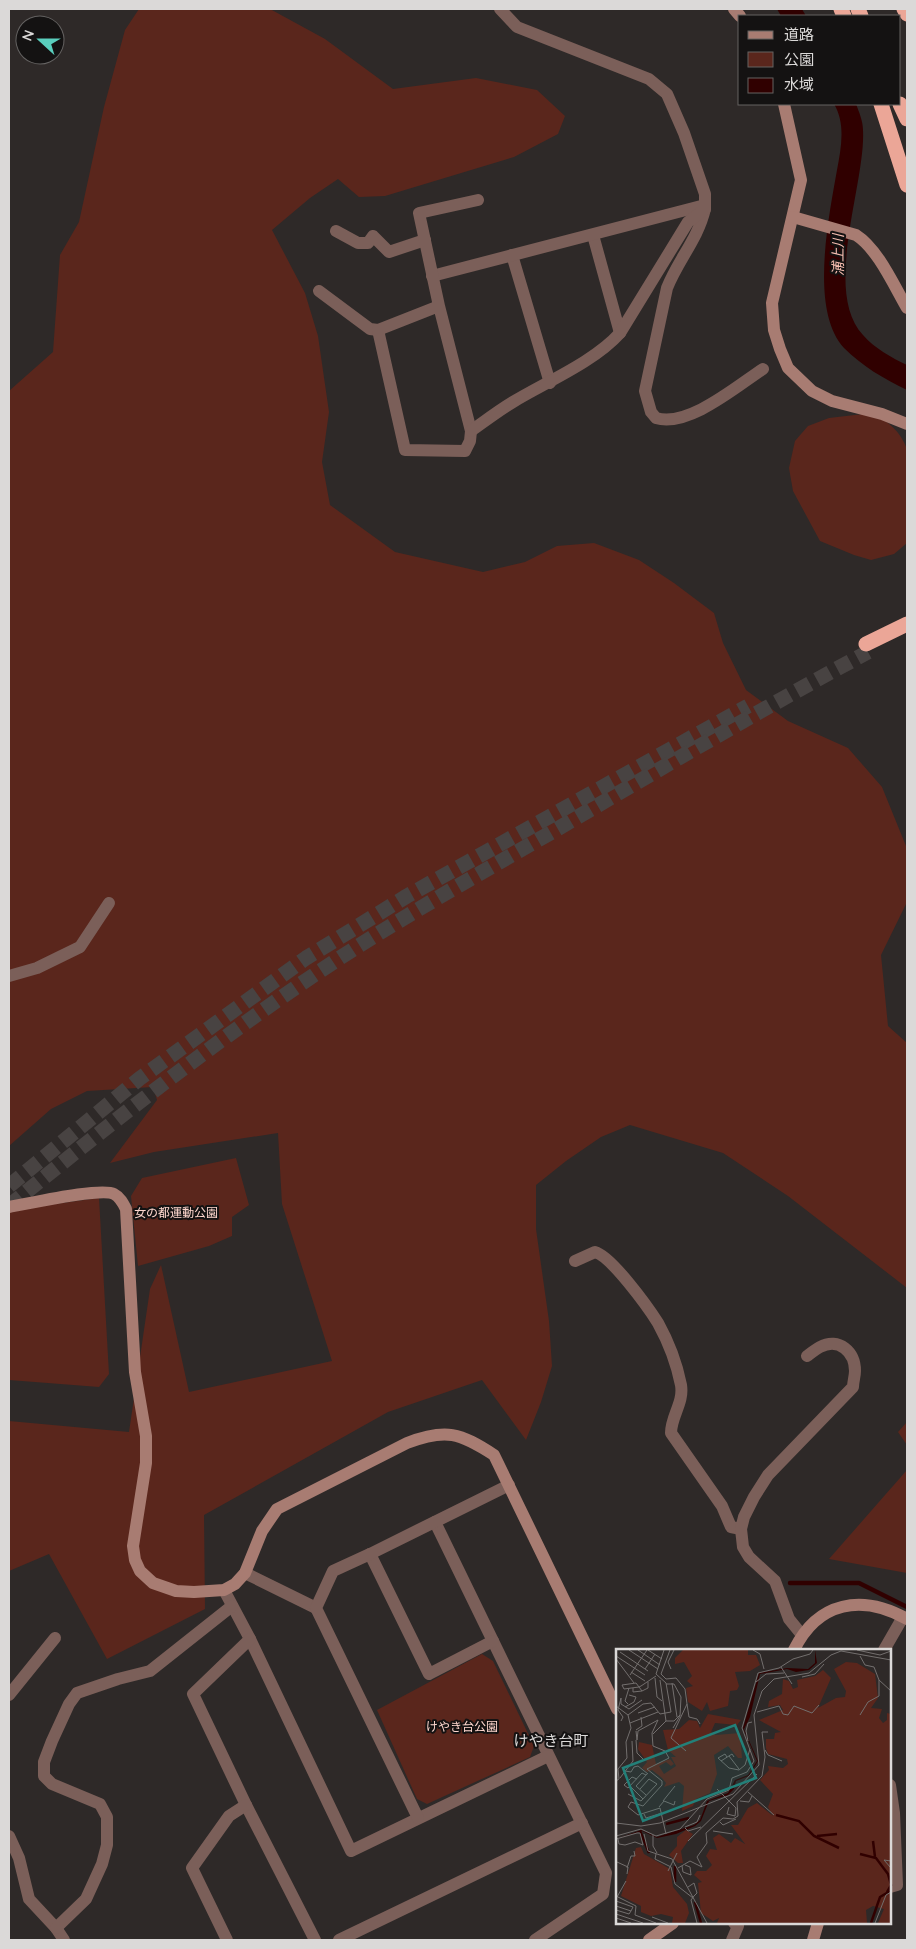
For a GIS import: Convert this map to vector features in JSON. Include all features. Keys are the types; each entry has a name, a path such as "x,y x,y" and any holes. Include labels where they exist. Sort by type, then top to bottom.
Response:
{"highway":[{"path":"881,105 907,185"},
{"path":"900,105 907,119"},
{"path":"907,624 867,648 907,636"}],"street":[{"path":"500,9 517,26 649,79 667,94 684,133 705,194 705,207 701,225 670,278 667,288 645,391 651,412 656,418 668,421 685,416 705,406 764,369"},
{"path":"784,105 801,180 772,303 774,330 788,368 812,391 832,401 882,414 907,424"},
{"path":"378,330 405,450 465,451 470,440 471,431 439,306 419,214 478,200"},
{"path":"432,276 705,207"},
{"path":"471,431 513,402 550,383 612,342 620,333 688,222 705,207"},
{"path":"792,217 856,235 864,240 878,258 907,308"},
{"path":"336,231 358,243 368,243 373,236 388,252 425,240"},
{"path":"593,235 620,333"},
{"path":"512,255 550,383"},
{"path":"319,291 370,329 378,330 439,306"},
{"path":"9,976 38,968 80,946 109,903"},
{"path":"9,1207 88,1192 106,1192 114,1194 122,1200 126,1209 135,1372 146,1436 146,1463 132,1546 140,1571 147,1578 163,1588 176,1591 224,1590 236,1584 245,1573 262,1531 277,1509 407,1443 429,1435 450,1434 473,1442 494,1455 616,1708"},
{"path":"575,1261 595,1252 601,1253 611,1262 658,1324 673,1359 681,1386 682,1398 671,1423 671,1433 722,1506 731,1527 741,1529"},
{"path":"802,1635 789,1620 775,1581 748,1557 743,1547 741,1529 744,1517 754,1497 768,1475 852,1387 855,1371 851,1353 846,1348 830,1343 820,1347 808,1356"},
{"path":"316,1608 333,1570 370,1554 509,1485"},
{"path":"435,1522 606,1873 603,1894 535,1940"},
{"path":"370,1554 429,1674 493,1642"},
{"path":"245,1573 316,1608 418,1818"},
{"path":"224,1590 250,1639 351,1851 548,1756"},
{"path":"795,1649 802,1635 818,1618 840,1606 862,1604 882,1607 905,1618 885,1649"},
{"path":"56,1928 86,1899 99,1873 107,1845 107,1817 100,1804 52,1784 44,1776 44,1762 69,1704 77,1693 118,1679 150,1671 232,1606"},
{"path":"9,1695 54,1638"},
{"path":"250,1639 194,1694 246,1805 315,1940"},
{"path":"891,1792 894,1813 897,1885 891,1887"},
{"path":"227,1940 192,1868 229,1816 246,1805"},
{"path":"339,1940 582,1823"},
{"path":"9,1836 19,1858 29,1899 56,1928 64,1940"},
{"path":"649,1940 672,1924"},
{"path":"732,1940 738,1926 735,1924"},
{"path":"812,1940 818,1924"}],"green space":[{"path":"139,9 270,9 325,39 393,89 476,78 537,90 565,116 558,134 514,157 385,196 359,197 338,179 310,198 272,230 305,293 318,336 329,412 322,462 330,505 395,552 483,572 525,562 557,546 594,543 639,560 714,613 723,643 746,690 788,721 848,748 882,787 906,846 907,902 881,955 888,1026 907,1043 907,1288 788,1196 723,1153 630,1125 601,1137 536,1185 536,1229 549,1321 552,1366 541,1402 526,1440 482,1380 388,1412 204,1515 205,1609 107,1659 49,1554 9,1571 9,1421 129,1432 150,1289 161,1265 189,1392 332,1361 282,1204 278,1133 154,1152 110,1163 157,1100 153,1087 87,1091 51,1109 9,1146 9,391 53,352 60,255 79,222 104,107 125,30"},
{"path":"872,413 893,428 901,437 907,449 907,543 894,554 871,560 820,541 793,491 789,468 795,441 808,426 829,418"},
{"name":"女の都運動公園","path":"236,1158 249,1205 232,1217 232,1236 209,1246 138,1266 131,1196 142,1178"},
{"name":"女の都運動公園","path":"99,1198 109,1374 99,1387 9,1380 9,1213 18,1209"},
{"path":"907,1422 907,1445 898,1432"},
{"path":"907,1470 907,1573 829,1559"},
{"name":"けやき台公園","path":"482,1654 493,1661 534,1746 530,1757 427,1804 417,1799 377,1710"}],"water":[{"path":"777,9 802,9 805,15 780,15"},
{"name":"浦上川","path":"834,105 856,105 863,127 862,152 846,265 846,292 851,316 863,335 872,344 889,356 907,365 907,390 874,372 844,348 833,331 827,311 824,287 824,262 826,237 840,154 841,128"}],"waterway":[{"path":"790,1583 859,1583 907,1607"}],"tunnel":[{"path":"9,1206 199,1057 277,1000 347,953 439,897 677,759 868,652"},
{"path":"9,1186 139,1079 306,958 407,896 748,706"}],"district":[{"name":"けやき台町","path":"551,1741"}]}
